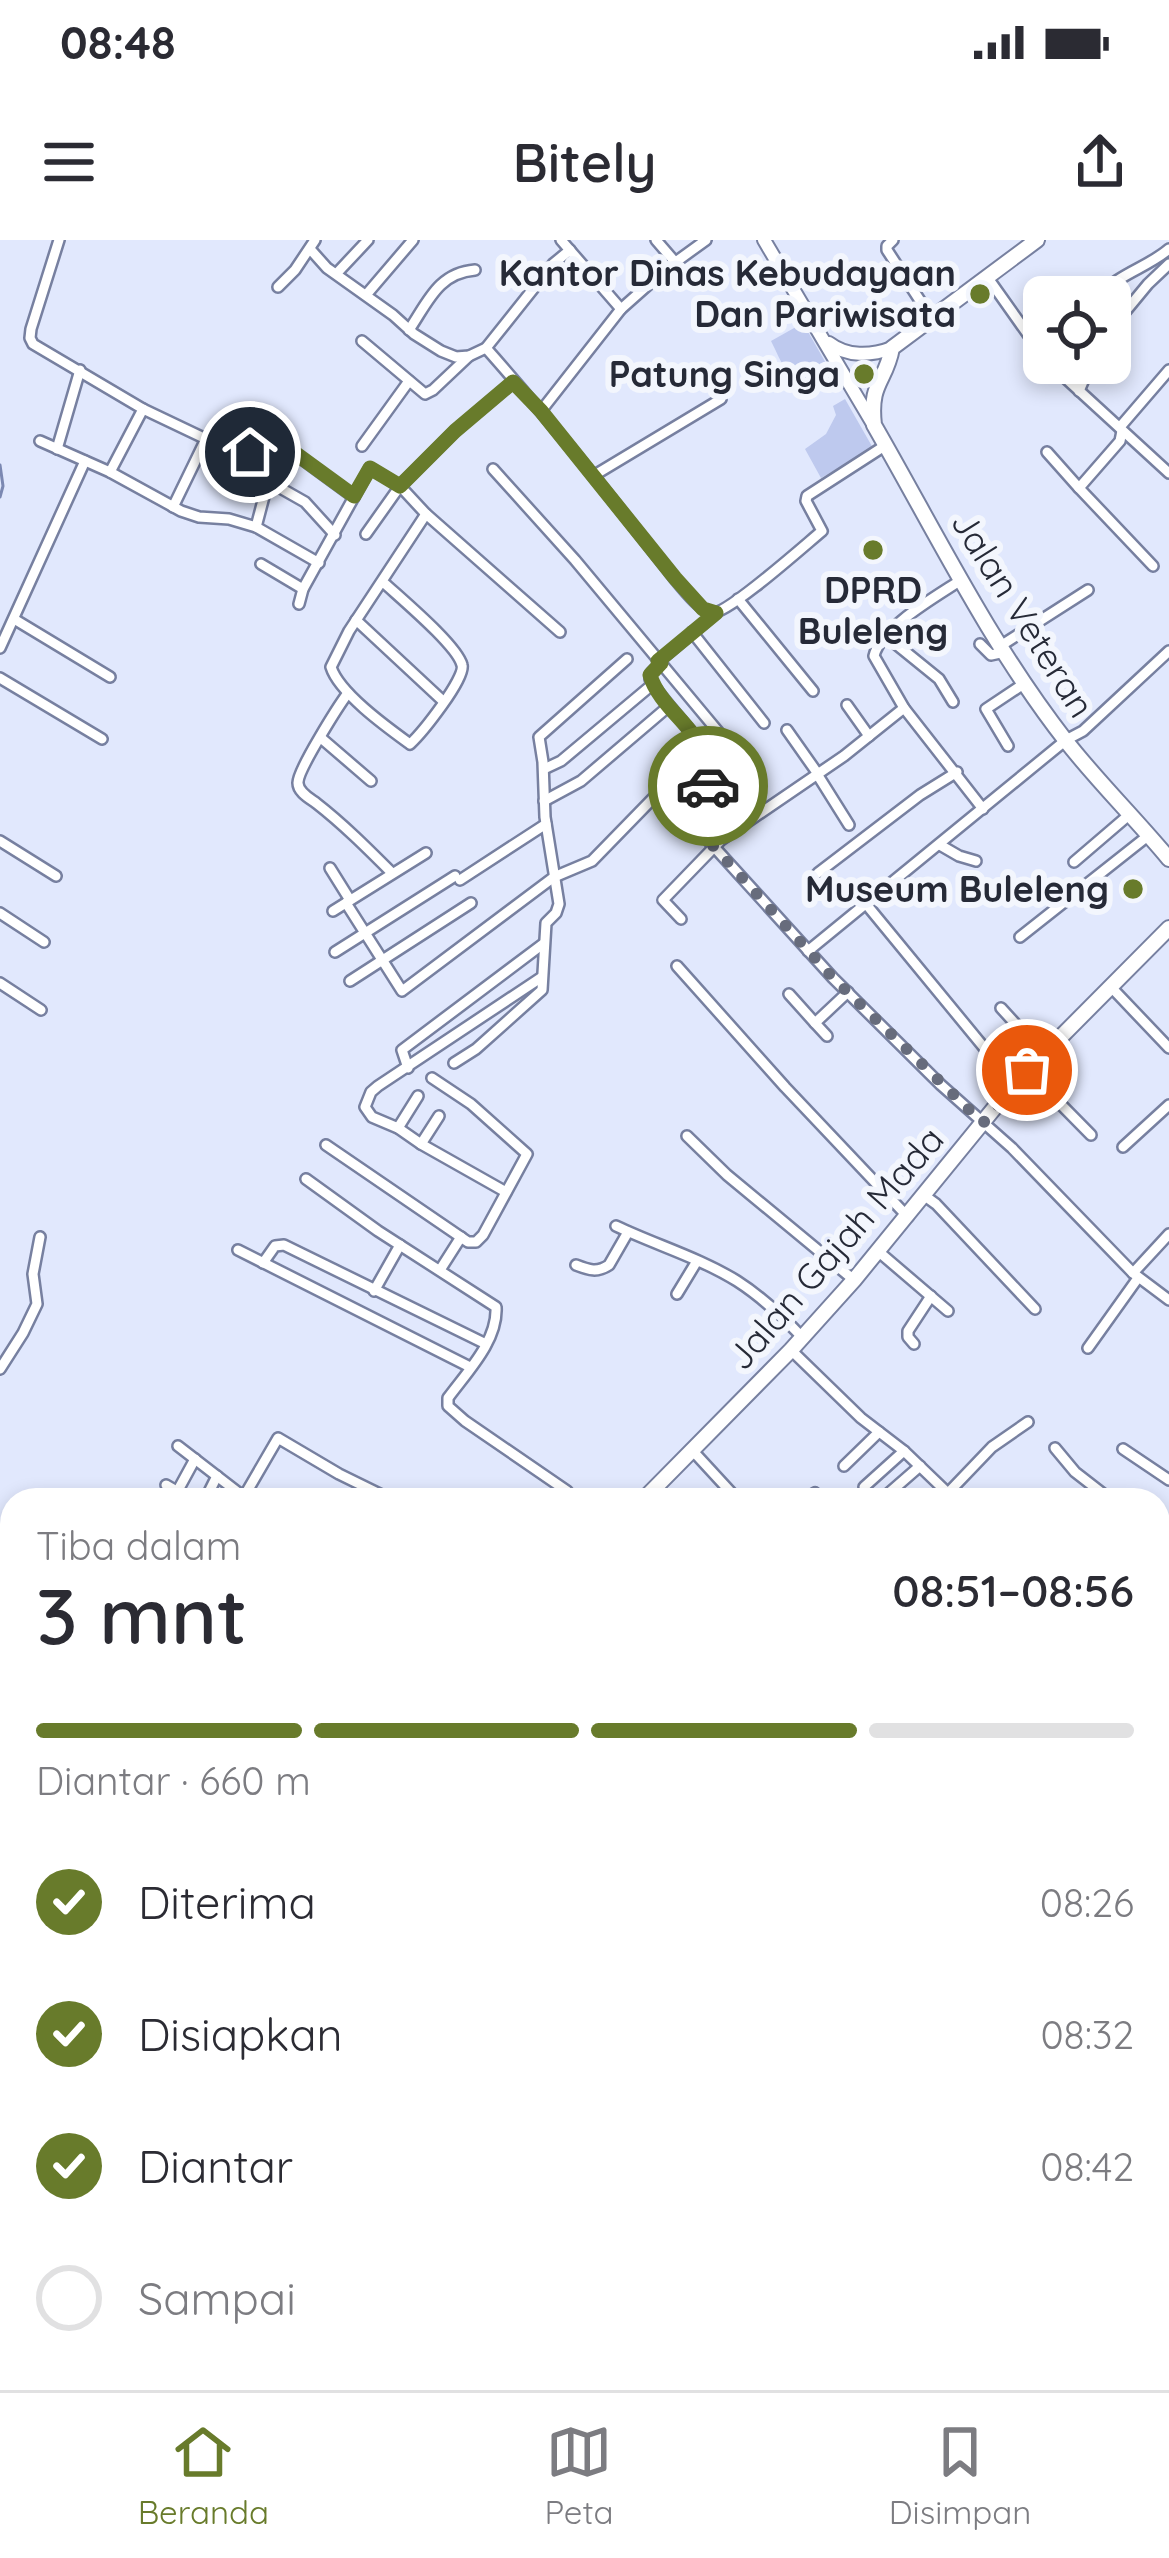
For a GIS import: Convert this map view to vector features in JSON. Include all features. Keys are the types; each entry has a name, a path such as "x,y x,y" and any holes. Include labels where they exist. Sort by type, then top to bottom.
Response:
{"highway":[{"path":"874,425 873,396 892,348 1037,240"},
{"name":"Jalan Veteran","path":"874,425 961,580 1026,682 1066,740 1169,859"},
{"name":"Jalan Gajah Mada","path":"656,1488 879,1252 1014,1084 1169,928"}],"main road":[{"name":"Jalan Veteran","path":"764,240 874,425"},
{"path":"820,333 849,353 892,348"}],"street":[{"path":"58,240 30,338 40,348 143,410 206,439 250,452 284,445 354,496"},
{"path":"337,274 368,240"},
{"path":"366,295 413,240"},
{"path":"561,240 621,309"},
{"path":"656,240 675,262"},
{"path":"541,411 621,309 706,240"},
{"path":"893,240 887,250 932,319"},
{"path":"278,287 312,244 327,268 409,330 448,355 469,356"},
{"path":"1123,276 1169,249"},
{"path":"362,341 429,394 469,356 486,348 553,264 570,250"},
{"path":"1131,305 1169,264"},
{"path":"409,330 444,280 475,270"},
{"path":"988,278 1023,325"},
{"path":"486,348 675,578 703,609 716,613"},
{"path":"57,449 80,370"},
{"path":"1079,488 1120,441 1121,429 1169,370"},
{"path":"362,446 409,381"},
{"path":"366,534 400,486 513,382"},
{"path":"1071,384 1169,473"},
{"path":"1078,391 1081,384"},
{"path":"593,476 722,399"},
{"path":"110,472 143,410"},
{"path":"172,507 206,439"},
{"path":"40,440 172,507 256,527 320,563"},
{"path":"886,446 807,496 822,531 692,632 651,673 653,684 702,748 711,774 700,830 808,951 928,1073 1048,1184 1136,1275 1169,1300"},
{"path":"1047,452 1153,566"},
{"path":"0,648 85,461"},
{"path":"298,604 370,468 400,486 560,632"},
{"path":"493,469 735,752"},
{"path":"256,527 266,489 275,485 305,502 335,535"},
{"path":"382,581 431,627 464,672 410,744 348,693 331,668 340,645 356,620 426,514"},
{"path":"261,564 303,589"},
{"path":"961,580 886,636 876,646 875,662 904,708 983,808"},
{"path":"980,644 991,655 1088,590"},
{"path":"738,599 814,691"},
{"path":"14,619 110,677"},
{"path":"356,620 443,701"},
{"path":"692,632 764,723"},
{"path":"886,636 933,674 952,702"},
{"path":"808,951 1083,731 1169,651"},
{"path":"454,1063 542,991 546,923 559,904 546,824 540,735 627,659"},
{"path":"0,678 102,740"},
{"path":"1008,746 986,710 1026,682"},
{"path":"544,769 561,761 653,684"},
{"path":"348,693 298,778 299,787 392,873"},
{"path":"847,705 869,736"},
{"path":"544,801 581,781 669,706"},
{"path":"681,920 664,900 714,846 904,708"},
{"path":"787,730 849,825"},
{"path":"321,738 371,781"},
{"path":"330,868 402,991 554,878 592,860 702,748"},
{"path":"818,873 957,772"},
{"path":"1074,862 1130,814"},
{"path":"334,952 546,824"},
{"path":"1020,937 1149,836"},
{"path":"0,841 56,876"},
{"path":"940,844 976,861"},
{"path":"333,911 425,853"},
{"path":"350,981 471,903"},
{"path":"866,904 917,957 1014,1084"},
{"path":"0,913 44,942"},
{"path":"408,1068 402,1050 543,944"},
{"path":"677,966 908,1216"},
{"path":"506,1192 371,1117 365,1107 371,1092 389,1078 542,976"},
{"path":"0,983 41,1010"},
{"path":"1111,987 1169,1048"},
{"path":"815,1023 848,992"},
{"path":"789,994 826,1036"},
{"path":"1001,1008 1043,1054"},
{"path":"1027,1070 1091,1135"},
{"path":"326,1145 468,1242 480,1240 527,1154 432,1078"},
{"path":"398,1128 418,1096"},
{"path":"1124,1147 1169,1105"},
{"path":"421,1144 439,1116"},
{"path":"687,1136 854,1280"},
{"path":"306,1179 496,1307 496,1322 486,1344 448,1398 448,1408 563,1488"},
{"path":"925,1196 1035,1309"},
{"path":"616,1226 698,1261 752,1292 802,1337"},
{"path":"576,1265 594,1271 604,1268 628,1232"},
{"path":"1088,1348 1169,1234"},
{"path":"0,1369 37,1304 33,1274 40,1237"},
{"path":"440,1270 461,1237"},
{"path":"263,1263 275,1246 284,1245 486,1344"},
{"path":"368,1316 400,1245"},
{"path":"238,1250 470,1367"},
{"path":"879,1252 948,1311"},
{"path":"677,1294 698,1261"},
{"path":"914,1344 908,1331 931,1296"},
{"path":"790,1350 941,1488"},
{"path":"958,1488 992,1447 1028,1422"},
{"path":"844,1466 879,1432"},
{"path":"249,1488 278,1438 368,1488"},
{"path":"178,1446 231,1488"},
{"path":"1055,1448 1096,1488"},
{"path":"1123,1449 1169,1480"},
{"path":"692,1450 727,1488"},
{"path":"864,1487 904,1451"},
{"path":"179,1488 195,1460"},
{"path":"895,1488 920,1466"},
{"path":"211,1488 217,1476"},
{"path":"166,1485 171,1488"}],"shaded area":[{"path":"803,323 839,386 832,390 791,377 771,341"},
{"path":"845,399 873,448 821,478 805,449 826,434 836,415 833,406"}],"waterway":[{"path":"0,465 0,497"}],"way so far":[{"path":"708,786 699,819 706,838 833,978 983,1123 1027,1070"}],"place":[{"name":"Kantor Dinas Kebudayaan Dan Pariwisata","path":"980,294"},
{"name":"Patung Singa","path":"864,374"},
{"name":"DPRD Buleleng","path":"873,550"},
{"name":"Museum Buleleng","path":"1133,889"}],"route":[{"path":"250,452 284,445 354,496 370,468 400,486 513,382 675,578 703,609 716,613 658,661 650,675 702,748 711,774 708,786"}]}
